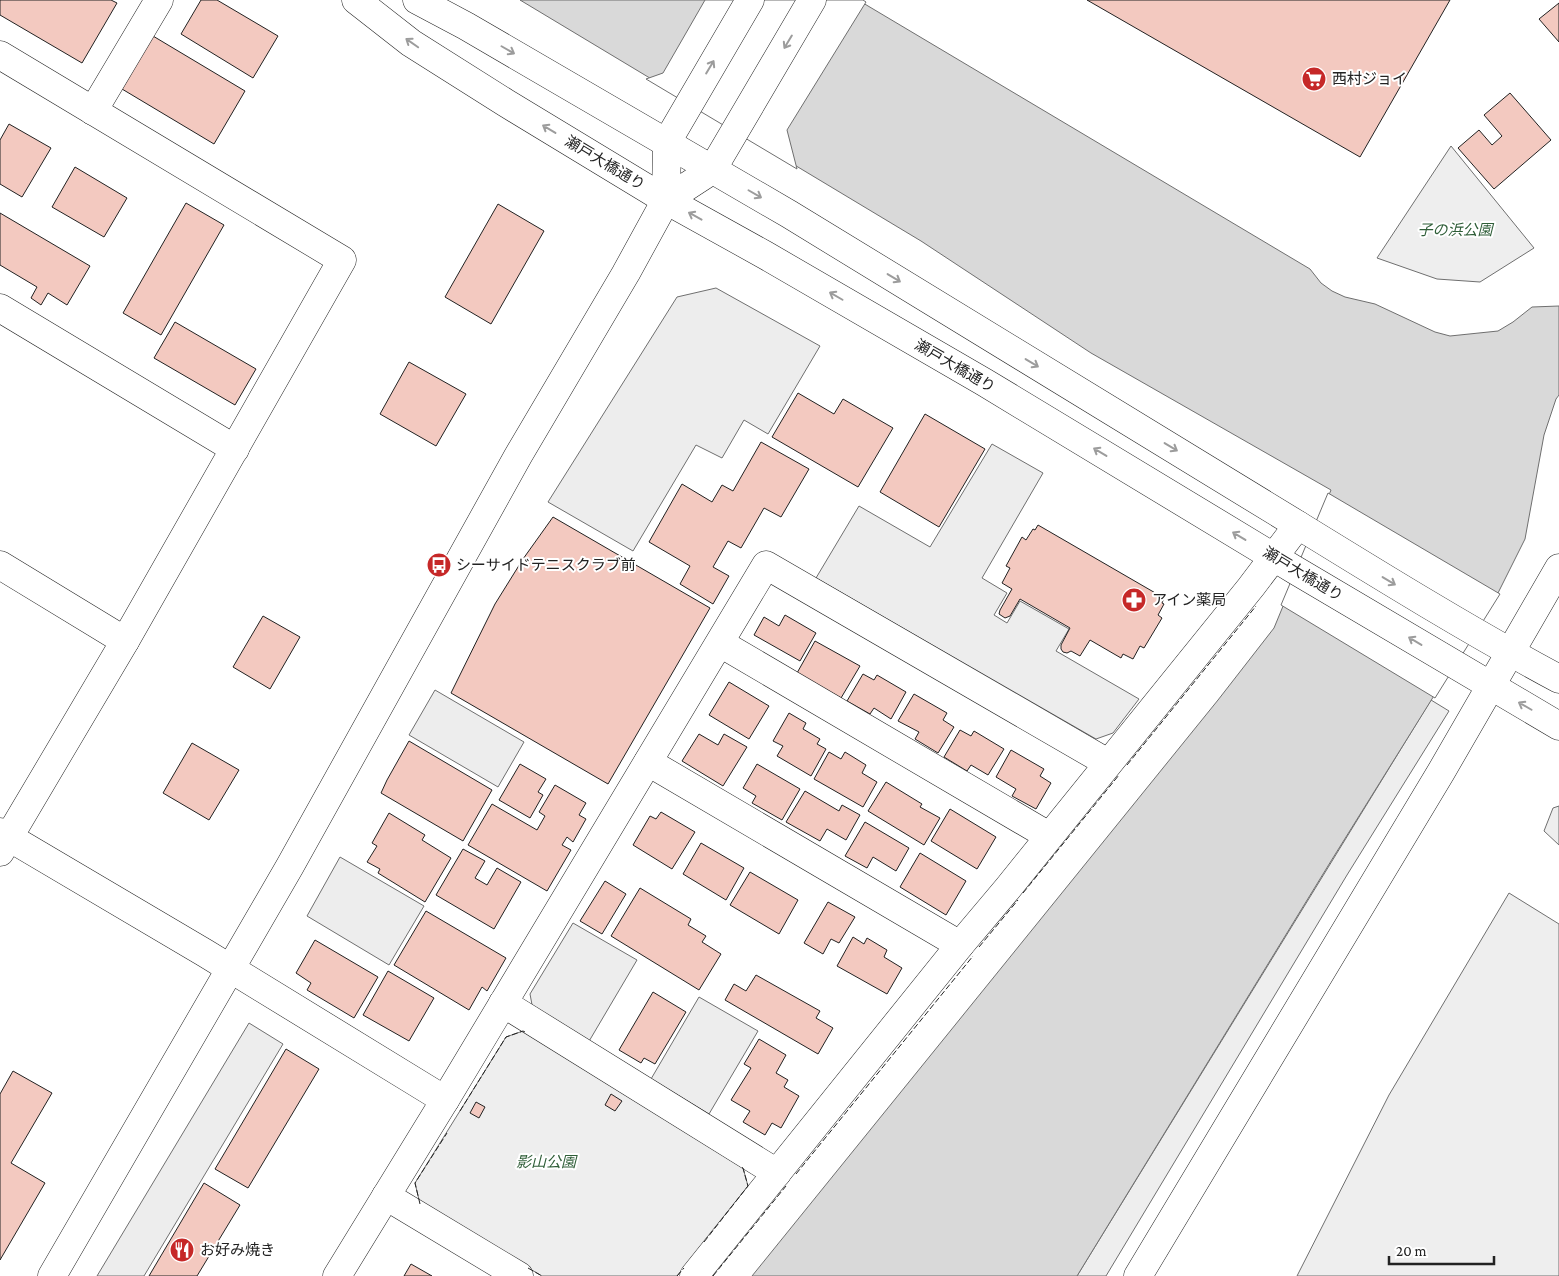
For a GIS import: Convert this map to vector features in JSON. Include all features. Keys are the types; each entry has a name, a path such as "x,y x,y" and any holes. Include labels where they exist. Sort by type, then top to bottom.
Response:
{"street":[{"path":"93,110 159,0"},
{"name":"瀬戸大橋通り","path":"356,0 411,43 666,200 766,255 976,377 1285,564 1559,726"},
{"path":"418,0 789,214 1305,528 1346,556 1559,679"},
{"path":"666,200 667,142 750,0"},
{"path":"52,1276 290,866 523,448 666,200 712,170 812,0"},
{"path":"0,55 342,260 125,641 3,841 231,969 445,1100"},
{"path":"0,308 235,449"},
{"path":"694,1276 1108,763 1285,564 1305,528"},
{"path":"0,566 125,641"},
{"path":"337,1276 766,566 1108,763"},
{"path":"1138,1276 1491,686 1559,568"},
{"path":"720,643 1049,836"},
{"path":"648,762 960,945"},
{"path":"503,1003 777,1173"},
{"path":"386,1196 519,1276"}],"green space":[{"name":"子の浜公園","path":"1451,146 1534,248 1480,282 1437,279 1377,258"},
{"path":"1431,700 1449,711 1347,875 1106,1276 1077,1276"},
{"path":"1559,806 1559,845 1544,831 1553,808"},
{"path":"1509,893 1559,924 1559,1276 1297,1276 1389,1095"},
{"name":"影山公園","path":"523,1031 743,1168 748,1186 677,1276 542,1276 420,1204 415,1183 506,1037"}],"shaded area":[{"path":"520,0 858,0 1310,269 1321,283 1345,297 1375,304 1435,332 1450,336 1498,331 1532,307 1559,306 1559,395 1544,435 1525,539 1498,593 1331,861 1077,1276 752,1276 1218,700 1274,628 1331,490 1091,353 921,241"},
{"path":"716,288 820,346 768,434 744,420 722,458 696,445 633,551 548,502 677,297"},
{"path":"992,444 1043,473 982,578 1007,593 994,615 1007,623 1020,601 1069,629 1056,651 1139,699 1113,733 1096,739 816,578 859,506 930,547"},
{"path":"435,690 524,742 498,787 409,735"},
{"path":"340,857 424,906 389,965 307,916"},
{"path":"573,923 637,960 588,1043 533,1010 530,994"},
{"path":"699,997 758,1031 709,1114 651,1079"},
{"path":"249,1023 283,1044 144,1276 97,1276"}],"pier":[{"path":"705,0 863,0 866,2 787,130 797,169 646,79 663,73"},
{"path":"1328,493 1500,594 1435,698 1281,605"}],"building":[{"path":"0,0 111,0 117,3 82,63 0,15"},
{"path":"201,0 217,0 278,36 253,78 181,34"},
{"name":"西村ジョイ","path":"1087,0 1450,0 1360,157"},
{"path":"1559,3 1559,42 1539,19"},
{"path":"153,36 245,91 214,144 122,89"},
{"path":"1510,93 1551,140 1494,189 1458,148 1479,130 1492,145 1502,136 1484,115"},
{"path":"9,124 51,148 22,197 0,184 0,140"},
{"path":"75,167 127,198 104,237 52,207"},
{"path":"186,203 224,225 161,335 123,313"},
{"path":"498,204 544,231 491,324 445,297"},
{"path":"0,213 90,266 67,305 48,293 41,305 31,298 37,287 0,265"},
{"path":"175,322 256,369 235,405 154,358"},
{"path":"409,362 466,394 436,446 380,414"},
{"path":"798,393 834,414 843,399 893,428 858,487 772,437"},
{"path":"925,414 985,449 939,527 880,492"},
{"path":"761,442 809,469 781,517 764,508 741,548 728,541 713,567 729,576 713,604 680,584 690,566 649,542 682,484 712,502 722,485 733,491"},
{"path":"553,517 710,608 608,784 451,693 495,604 523,559"},
{"path":"1038,525 1164,598 1162,603 1164,604 1158,615 1162,618 1144,648 1140,646 1133,659 1123,654 1121,658 1090,640 1080,656 1071,651 1063,652 1061,645 1070,628 1020,599 1010,616 1005,618 999,614 1012,589 1002,583 1010,568 1006,566 1022,537 1026,540"},
{"path":"785,615 816,633 800,661 754,635 764,617 779,626"},
{"path":"263,616 300,637 270,689 233,667"},
{"path":"815,641 860,666 841,698 797,673"},
{"path":"863,674 874,680 877,675 906,692 891,719 874,708 870,714 847,701"},
{"path":"729,682 769,706 749,739 709,715"},
{"path":"914,694 947,713 943,720 954,727 938,753 915,739 919,732 898,721"},
{"path":"789,713 806,723 803,729 820,739 817,744 826,749 811,776 777,756 783,746 773,741"},
{"path":"960,730 971,736 974,731 1004,749 988,775 971,765 967,771 944,757"},
{"path":"699,734 718,745 724,734 747,747 723,786 682,761"},
{"path":"409,741 492,790 463,841 381,793"},
{"path":"192,743 239,770 209,820 163,793"},
{"path":"1011,750 1044,769 1040,776 1051,783 1036,809 1012,796 1016,789 996,777"},
{"path":"829,752 841,759 845,752 866,765 862,773 877,782 863,807 814,779"},
{"path":"520,764 546,779 538,792 543,795 530,818 499,800"},
{"path":"757,764 800,789 782,820 752,803 756,796 743,788"},
{"path":"886,782 922,804 920,807 940,818 924,845 868,811"},
{"path":"555,785 586,803 579,815 586,819 573,842 567,837 562,845 571,850 547,891 468,845 492,804 537,830 545,816 539,812"},
{"path":"805,791 839,811 842,805 860,815 846,840 827,829 820,841 786,822"},
{"path":"950,809 996,837 977,869 931,841"},
{"path":"661,812 695,832 672,869 633,845 650,816 656,819"},
{"path":"389,813 425,835 422,840 451,858 425,902 378,873 380,869 367,862 377,846 372,843"},
{"path":"865,822 909,848 896,871 873,857 867,868 845,856"},
{"path":"701,843 744,868 726,900 683,874"},
{"path":"463,849 485,861 475,878 487,885 497,868 521,882 494,929 436,895"},
{"path":"920,853 966,881 946,915 900,887"},
{"path":"750,872 798,900 779,934 730,905"},
{"path":"605,881 626,894 602,934 580,921"},
{"path":"640,888 691,919 688,925 706,936 702,942 721,954 699,990 611,936"},
{"path":"828,902 855,917 839,943 831,939 823,954 804,943"},
{"path":"426,911 506,958 487,991 482,987 469,1010 394,965"},
{"path":"853,937 864,944 867,938 887,950 884,957 902,968 887,994 837,966"},
{"path":"315,940 378,977 354,1018 307,990 311,983 296,973"},
{"path":"388,971 434,998 409,1041 363,1015"},
{"path":"756,975 820,1011 816,1018 833,1028 818,1054 725,1000 734,984 746,991"},
{"path":"653,992 686,1012 655,1064 644,1058 641,1063 619,1050"},
{"path":"759,1039 786,1055 776,1073 788,1080 784,1087 799,1096 781,1128 772,1123 765,1135 743,1122 750,1111 731,1100 751,1068 744,1064"},
{"path":"286,1049 319,1069 248,1188 215,1169"},
{"path":"13,1071 52,1093 11,1163 45,1183 0,1260 0,1094"},
{"path":"611,1094 622,1101 615,1111 605,1105"},
{"path":"476,1102 485,1107 479,1118 470,1113"},
{"path":"204,1183 240,1205 197,1276 149,1276"},
{"path":"411,1264 432,1276 404,1276"}],"fence":[{"path":"1127,765 1256,606"},
{"path":"1023,893 1119,775"},
{"path":"979,947 1018,900"},
{"path":"796,1174 973,956"},
{"path":"460,1111 506,1037 525,1032"},
{"path":"420,1204 415,1183 447,1133"},
{"path":"704,1242 748,1186 741,1166"},
{"path":"713,1276 786,1186"},
{"path":"528,1268 542,1276"},
{"path":"677,1276 684,1268"}],"place":[{"name":"西村ジョイ","path":"1314,79"},
{"name":"シーサイドテニスクラブ前","path":"439,565"},
{"name":"アイン薬局","path":"1134,600"},
{"name":"お好み焼き","path":"182,1250"}]}
